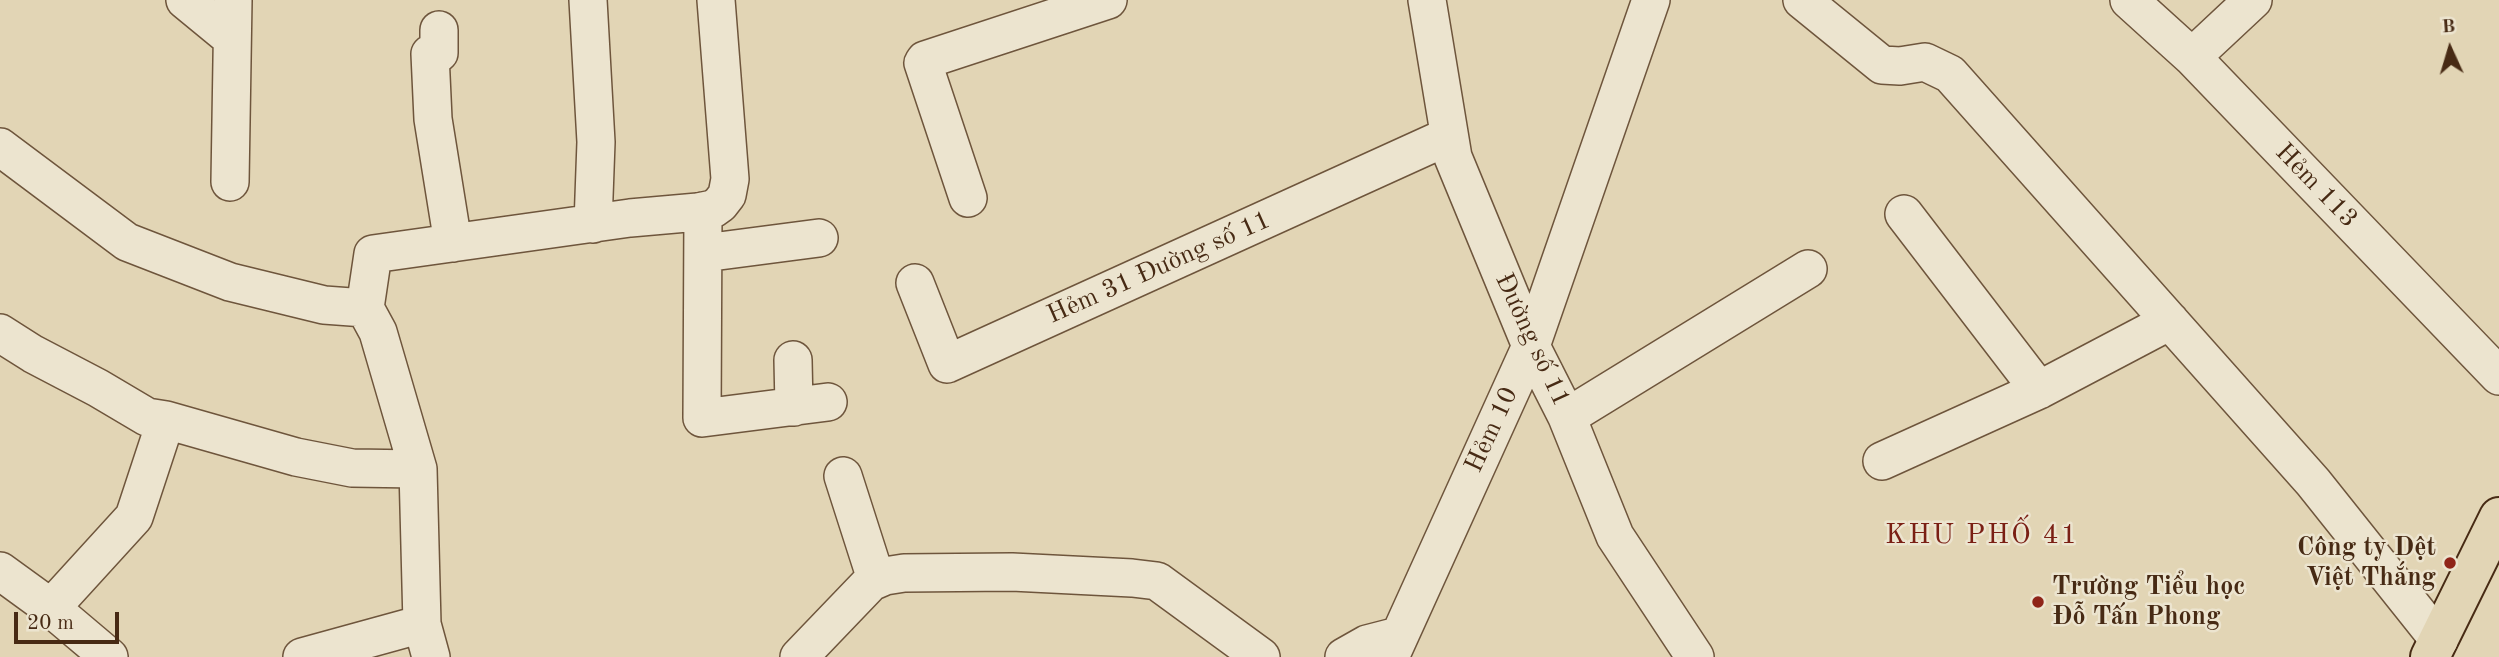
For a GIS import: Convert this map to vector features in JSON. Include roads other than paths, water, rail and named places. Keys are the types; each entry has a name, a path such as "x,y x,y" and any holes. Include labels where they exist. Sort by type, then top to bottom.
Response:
{"main road":[{"path":"2434,649 2499,517"}],"street":[{"path":"185,0 230,37"},
{"path":"230,183 230,37 233,0"},
{"path":"588,0 596,142 593,224"},
{"path":"302,657 426,640 418,469 378,332 365,308 373,254 703,211 720,204 729,188 716,0"},
{"path":"968,198 923,63 925,60 1108,0"},
{"name":"Đường số 11","path":"1427,0 1453,157 1531,346 1567,417 1615,536 1695,657"},
{"name":"Hẻm 10","path":"1394,646 1531,346 1651,0"},
{"path":"1802,0 1882,65 1900,66 1925,62 1950,75 2313,482 2434,649"},
{"name":"Hẻm 113","path":"2129,0 2192,57 2499,376"},
{"path":"2192,57 2253,0"},
{"path":"439,30 439,53 430,54 433,119 453,243"},
{"name":"Hẻm 31 Đường số 11","path":"915,283 947,364 1449,136"},
{"path":"0,147 127,242 230,282 324,304 365,308"},
{"path":"703,211 702,418 811,405 793,360"},
{"path":"1904,214 2039,390"},
{"path":"704,253 819,238"},
{"path":"1567,417 1808,269"},
{"path":"1882,461 2039,390 2170,321"},
{"path":"0,333 147,417 307,460 352,468 418,469"},
{"path":"51,608 134,517 166,420"},
{"path":"843,476 876,579"},
{"path":"0,570 51,608 109,657"},
{"path":"799,657 859,593 876,579 904,573 998,572 1157,581 1261,657"},
{"path":"1344,657 1367,644 1394,646"}],"place":[{"name":"Công ty Dệt Việt Thắng","path":"2450,563"},
{"name":"Trường Tiểu học Đỗ Tấn Phong","path":"2038,602"}],"district":[{"name":"KHU PHỐ 41","path":"1982,536"}]}
